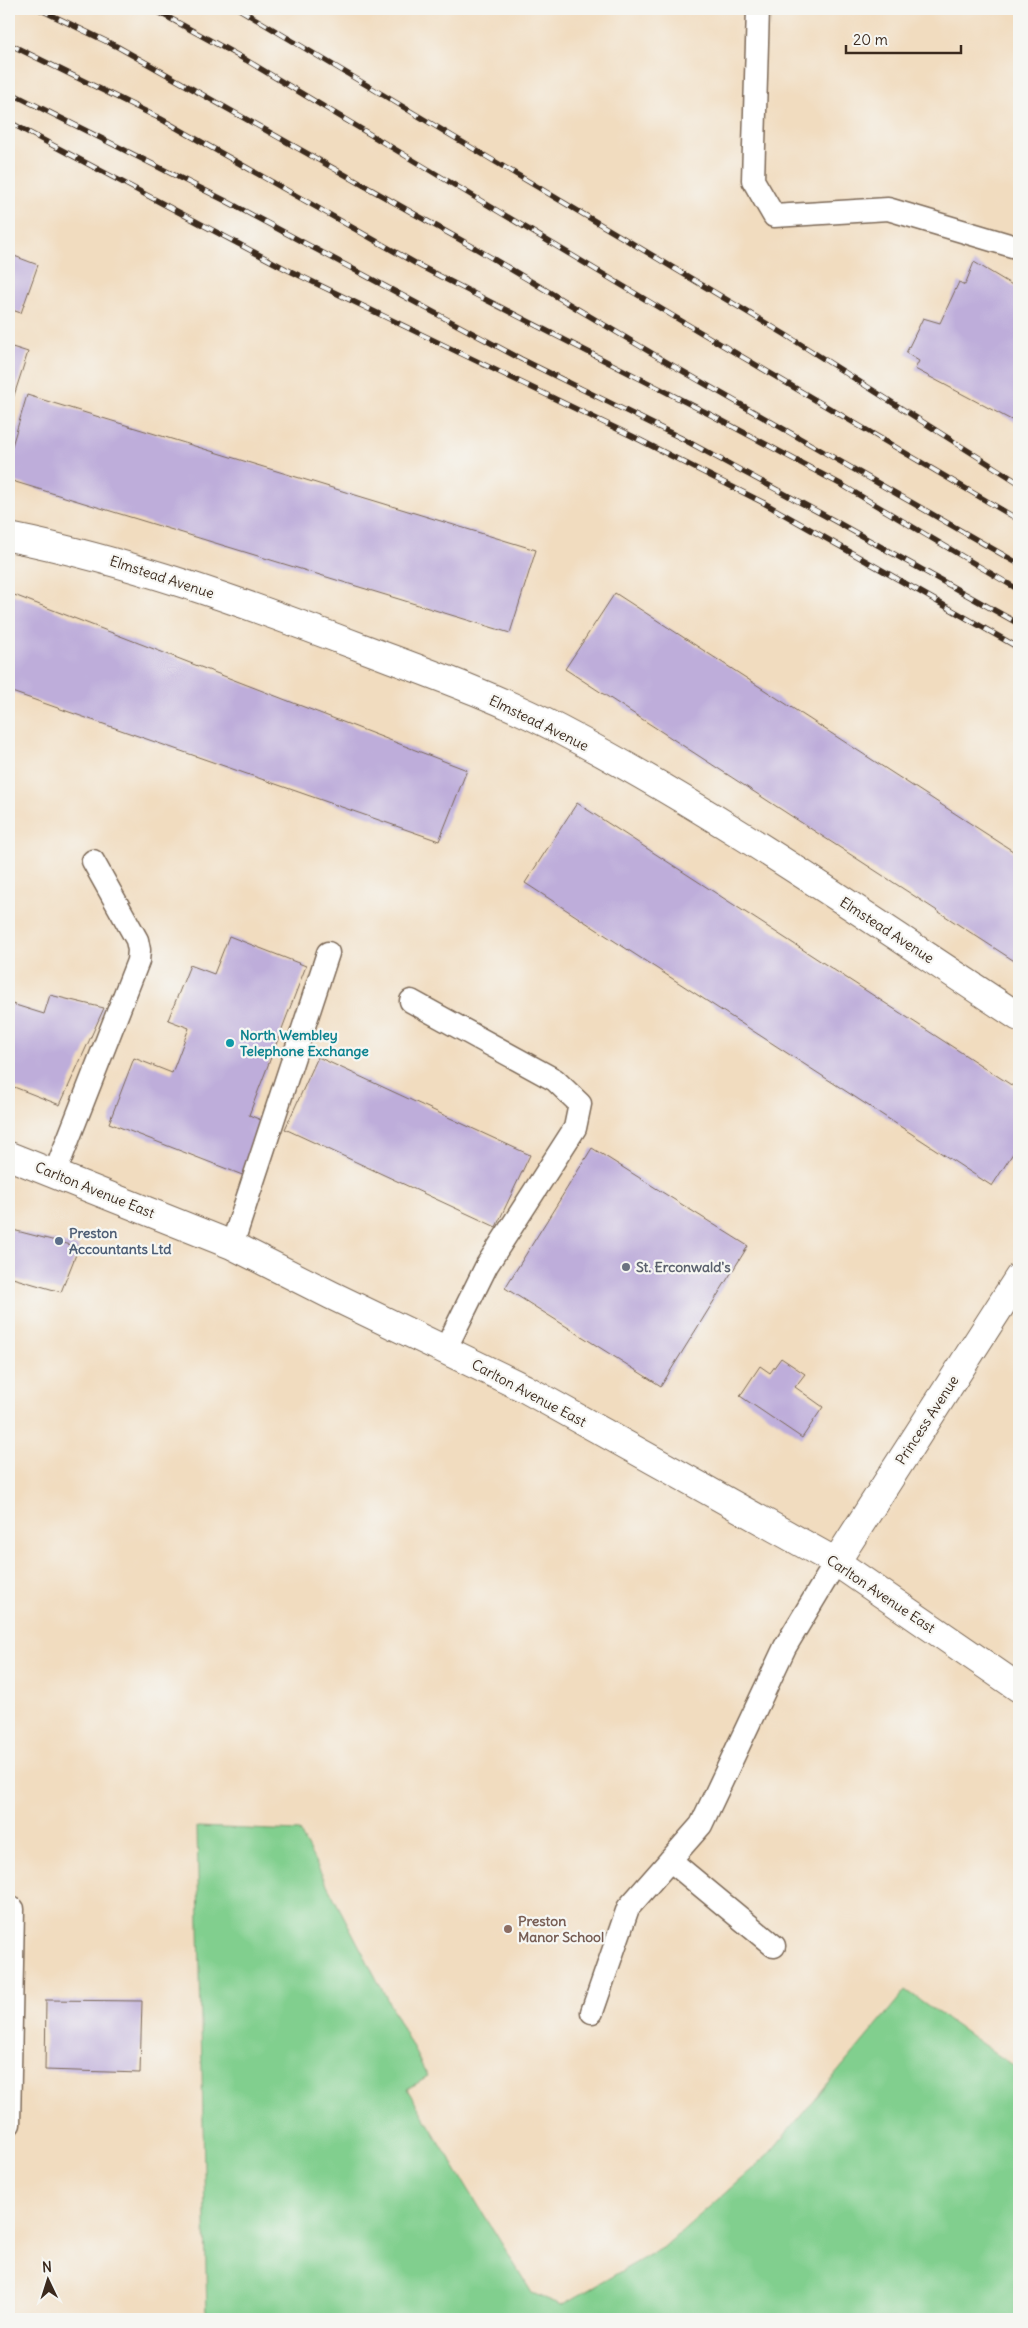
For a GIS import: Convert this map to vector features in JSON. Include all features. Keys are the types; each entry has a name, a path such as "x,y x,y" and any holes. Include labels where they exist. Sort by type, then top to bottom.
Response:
{"street":[{"name":"Elmstead Avenue","path":"9,537 112,560 181,582 319,631 465,687 556,728 697,807 1019,1017"},
{"name":"Carlton Avenue East","path":"9,1156 232,1244 330,1295 524,1388 836,1562 1019,1688"},
{"name":"Princess Avenue","path":"836,1562 1019,1277"}],"lane":[{"path":"758,9 753,180 774,216 888,209 1019,248"},
{"path":"55,1173 138,961 139,950 137,940 93,861"},
{"path":"232,1244 328,953"},
{"path":"411,1001 555,1080 580,1104 575,1128 487,1265 445,1350"},
{"path":"592,2012 628,1908 700,1825 785,1647 836,1562"},
{"path":"670,1860 774,1946"},
{"path":"9,2124 13,1909"}],"green space":[{"path":"197,1827 299,1831 428,2077 407,2089 532,2293 562,2305 665,2246 768,2155 906,1990 1019,2070 1019,2319 207,2319"}],"building":[{"path":"9,254 38,265 21,313 9,309"},
{"path":"974,262 1019,289 1019,424 915,369 919,361 906,353 923,318 940,323 959,282 965,285"},
{"path":"9,346 28,352 9,411"},
{"path":"27,395 536,550 510,633 9,480 9,456"},
{"path":"9,593 467,770 439,841 9,691"},
{"path":"615,593 1019,855 1019,964 565,669"},
{"path":"577,803 1019,1090 1019,1144 992,1186 525,883"},
{"name":"North Wembley Telephone Exchange","path":"229,936 306,966 249,1115 266,1122 245,1176 109,1123 134,1058 172,1073 189,1028 168,1020 190,965 214,974"},
{"path":"50,995 104,1008 60,1105 9,1085 9,1003 44,1014"},
{"path":"318,1057 530,1155 496,1227 285,1129"},
{"name":"St. Erconwald's","path":"592,1148 748,1246 661,1386 505,1288"},
{"path":"9,1229 79,1247 61,1292 9,1277"},
{"path":"9,1330 14,1330 10,1366 9,1366"},
{"path":"781,1358 805,1374 795,1387 823,1407 802,1438 740,1396 760,1366 770,1373"},
{"path":"46,2000 142,2001 140,2073 45,2070"}],"railway":[{"path":"39,9 118,47 475,248 665,361 1019,564"},
{"path":"153,9 246,60 673,316 1019,520"},
{"path":"239,9 786,335 1019,483"},
{"path":"9,44 161,119 422,267 715,417 842,485 1019,590"},
{"path":"9,92 226,201 521,359 681,438 1019,624"},
{"path":"9,122 286,269 632,436 764,503 1019,648"}],"place":[{"name":"North Wembley Telephone Exchange","path":"230,1043"},
{"name":"Preston Accountants Ltd","path":"59,1241"},
{"name":"St. Erconwald's","path":"626,1267"},
{"name":"Preston Manor School","path":"508,1929"}]}
